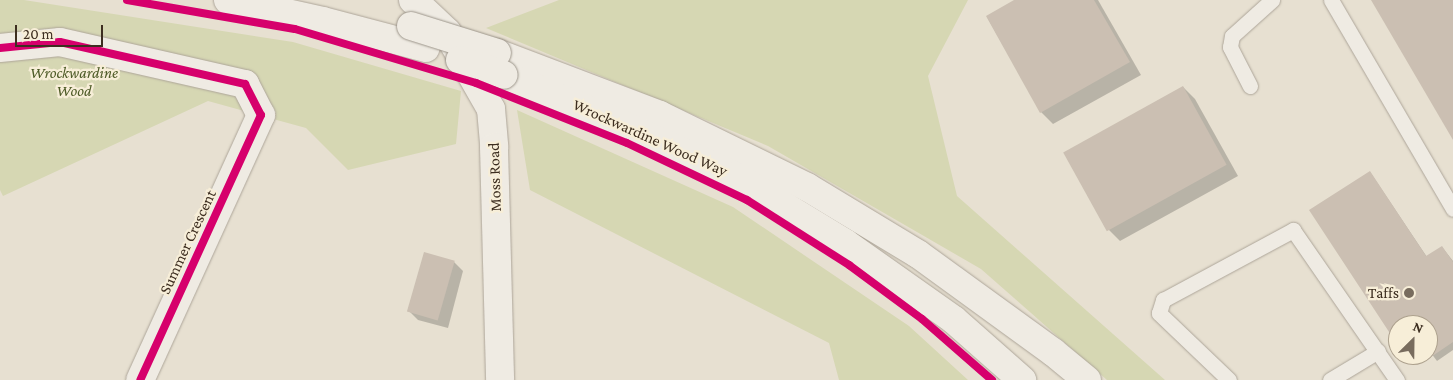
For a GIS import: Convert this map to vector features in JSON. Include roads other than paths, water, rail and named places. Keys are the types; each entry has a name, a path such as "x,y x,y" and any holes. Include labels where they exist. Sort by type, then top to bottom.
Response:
{"main road":[{"name":"Wrockwardine Wood Way","path":"228,0 323,21 416,25"},
{"name":"Wrockwardine Wood Way","path":"316,0 416,25 604,116 734,176 845,242 954,320 1022,380"},
{"name":"Moss Road","path":"416,25 447,32 490,109 494,147 500,380"},
{"name":"Summer Crescent","path":"0,48 60,42 244,84 262,115 140,380"},
{"name":"Wrockwardine Wood Way","path":"500,64 660,116 807,187 918,254 1053,352 1087,380"}],"lane":[{"path":"1250,86 1230,47 1232,36 1272,0"},
{"path":"1331,0 1453,209"},
{"path":"1229,380 1159,313 1162,300 1293,230 1397,380"},
{"path":"1330,380 1378,351"}],"place":[{"name":"Taffs","path":"1409,293"}],"park label":[{"name":"Wrockwardine Wood","path":"74,82"}]}
